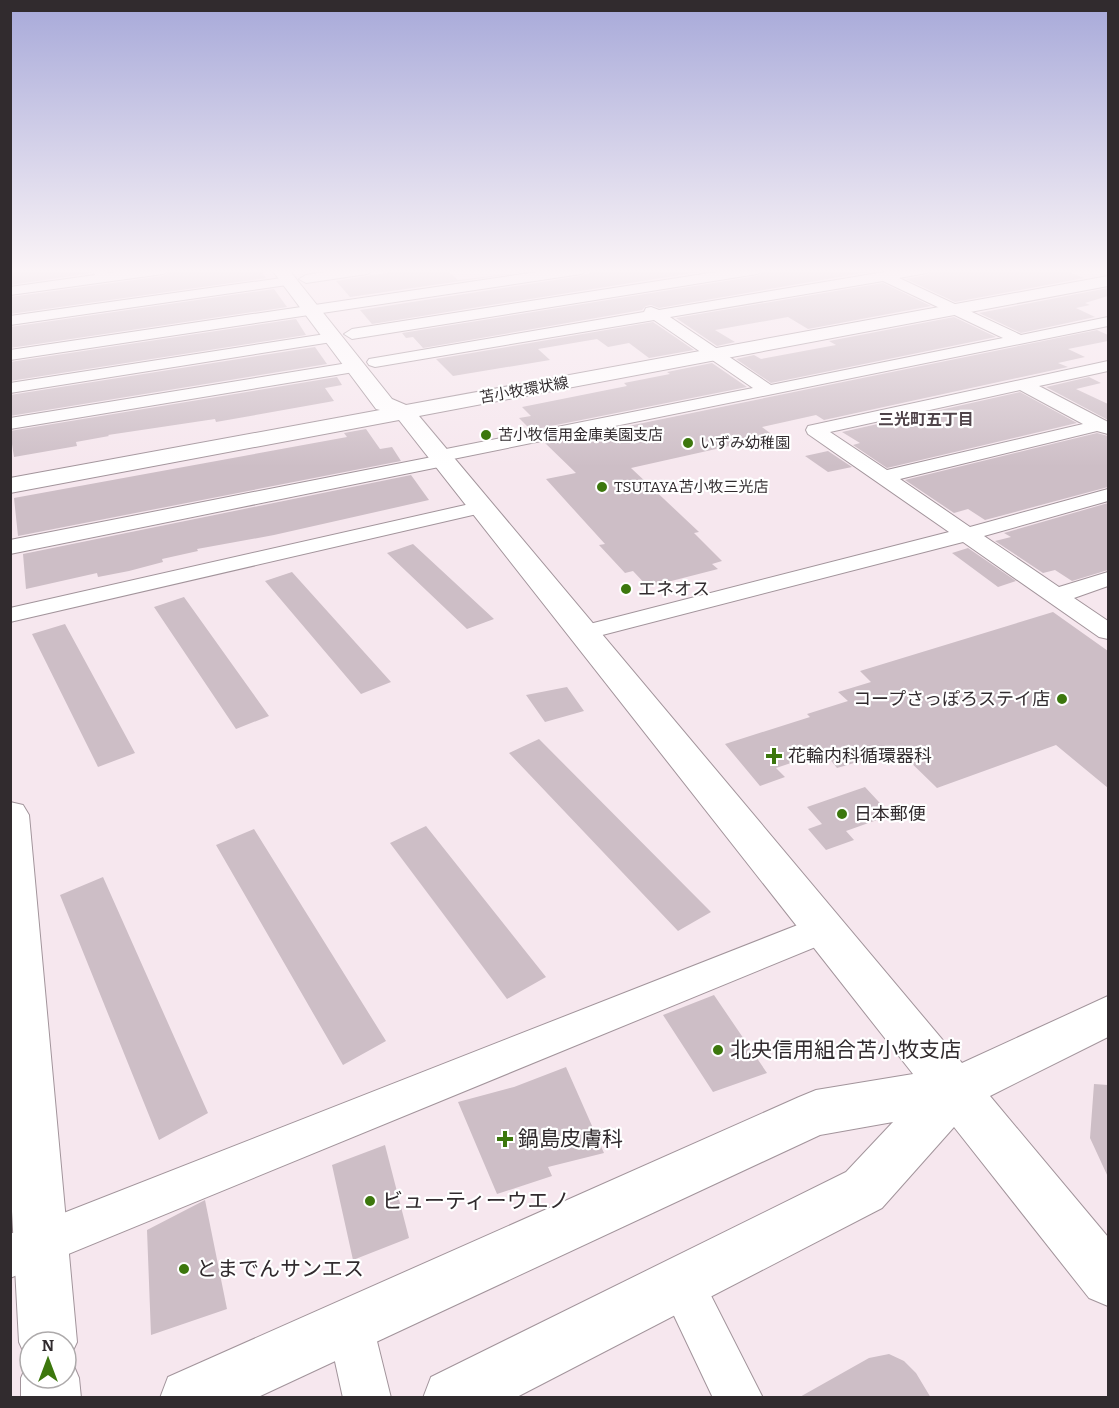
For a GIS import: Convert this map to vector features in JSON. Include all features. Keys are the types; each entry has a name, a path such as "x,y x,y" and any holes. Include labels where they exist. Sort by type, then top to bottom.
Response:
{"street":[{"path":"10,356 142,336"},
{"path":"353,336 375,362 397,397 443,458 823,929 957,1089 1108,1279"},
{"path":"375,362 533,336"},
{"path":"689,336 769,391"},
{"name":"苫小牧環状線","path":"10,472 397,397 711,350 788,336"},
{"path":"1012,336 1021,340"},
{"path":"10,547 1042,336"},
{"path":"10,388 332,338 354,367 397,397"},
{"path":"1108,366 815,430 964,535 1108,632"},
{"path":"10,424 354,367"},
{"path":"1089,370 1108,380"},
{"path":"1023,385 1104,428"},
{"name":"苫小牧環状線","path":"10,486 397,397"},
{"path":"884,477 1104,428"},
{"path":"583,633 964,535 1108,495"},
{"path":"10,615 483,507"},
{"path":"1056,596 1108,579"},
{"path":"10,815 26,1249 45,1330"},
{"path":"26,1249 823,929"},
{"path":"189,1398 816,1113 957,1089 1108,1016"},
{"path":"452,1398 864,1190 957,1089"},
{"path":"680,1282 740,1398"},
{"path":"350,1325 367,1398"}],"building":[{"path":"10,336 93,336 10,348"},
{"path":"185,336 301,336 10,381 10,362"},
{"path":"404,336 494,336 423,348 413,337 406,338"},
{"path":"573,336 673,336 694,350 649,358 629,343 608,347 597,339 538,349 550,360 453,376 436,359"},
{"path":"702,336 725,336 735,342 717,346"},
{"path":"857,336 996,337 771,383 736,359 754,355 761,359 836,345 829,341"},
{"path":"1069,336 1108,336 1108,341 1068,349 1085,357 1058,363 1068,367 824,420 816,415 762,427 774,436 631,468 699,532 694,533 722,561 712,564 718,569 648,587 633,571 625,573 599,545 605,544 546,479 576,473 545,443"},
{"path":"315,347 327,364 10,416 10,395"},
{"path":"712,363 747,387 531,430 519,418 531,416 522,407 627,386 624,383"},
{"path":"337,377 342,385 325,388 334,401 216,422 215,419 108,435 76,442 77,446 14,457 10,431"},
{"path":"1089,377 1101,383 1076,389 1108,404 1108,420 1046,387"},
{"path":"1020,392 1077,423 887,468 853,445 860,443 842,432"},
{"path":"366,429 380,449 392,447 401,461 18,536 14,498 347,437 344,433"},
{"path":"1097,433 1108,436 1108,487 985,520 968,509 954,513 905,480"},
{"path":"828,451 852,467 828,472 805,456"},
{"path":"411,475 429,500 274,535 197,549 198,551 162,559 163,562 129,571 98,577 97,573 26,589 23,554"},
{"path":"1108,503 1108,570 1072,581 1055,570 1043,573 995,541 1011,537 1004,533"},
{"path":"413,544 494,619 467,629 387,553"},
{"path":"968,548 1016,581 998,587 952,553"},
{"path":"292,572 391,682 361,694 265,581"},
{"path":"184,597 269,716 236,729 154,607"},
{"path":"1053,612 1108,651 1108,788 1056,745 937,788 898,750 837,768 824,752 776,768 785,777 760,786 725,744 810,717 807,714 848,701 838,692 871,682 860,671"},
{"path":"65,624 135,753 98,767 32,634"},
{"path":"567,687 584,711 545,722 526,695"},
{"path":"539,739 711,912 678,931 509,753"},
{"path":"865,787 891,815 846,831 854,840 826,850 808,829 822,824 807,807"},
{"path":"426,826 546,977 507,999 390,843"},
{"path":"254,829 386,1041 343,1065 216,845"},
{"path":"103,877 208,1113 159,1140 60,895"},
{"name":"北央信用組合苫小牧支店","path":"714,995 767,1073 713,1092 663,1015"},
{"path":"566,1067 604,1153 548,1167 552,1176 497,1194 458,1102 514,1087"},
{"path":"1094,1084 1108,1085 1108,1177 1090,1138"},
{"name":"ビューティーウエノ","path":"385,1145 409,1238 353,1260 332,1165"},
{"name":"とまでんサンエス","path":"205,1200 227,1309 151,1335 147,1230"},
{"path":"889,1354 904,1361 916,1373 931,1398 798,1398 869,1358"}],"place":[{"name":"苫小牧信用金庫美園支店","path":"486,435"},
{"name":"いずみ幼稚園","path":"688,443"},
{"name":"TSUTAYA苫小牧三光店","path":"602,487"},
{"name":"エネオス","path":"626,589"},
{"name":"コープさっぽろステイ店","path":"1062,699"},
{"name":"花輪内科循環器科","path":"774,756"},
{"name":"日本郵便","path":"842,814"},
{"name":"北央信用組合苫小牧支店","path":"718,1050"},
{"name":"鍋島皮膚科","path":"505,1139"},
{"name":"ビューティーウエノ","path":"370,1201"},
{"name":"とまでんサンエス","path":"184,1269"}],"district":[{"name":"三光町五丁目","path":"926,419"}]}
